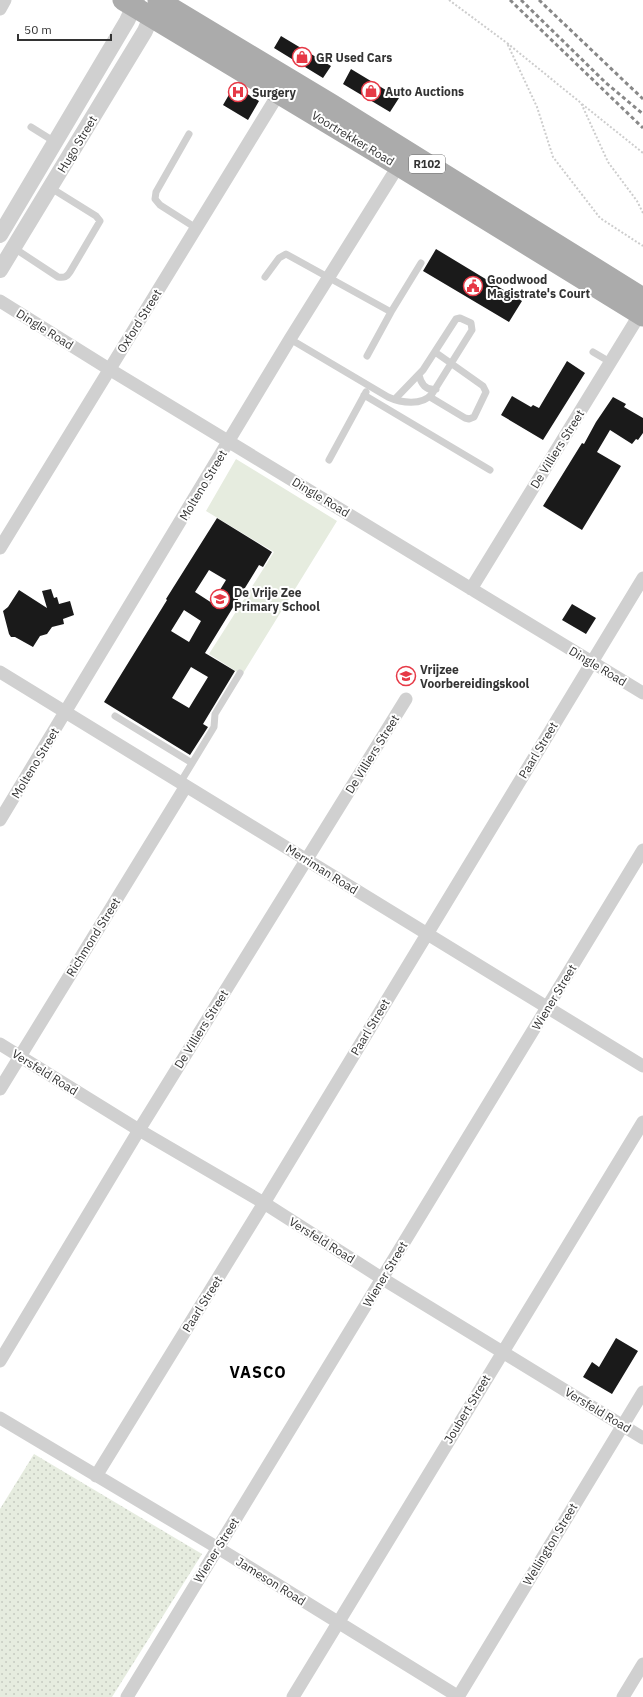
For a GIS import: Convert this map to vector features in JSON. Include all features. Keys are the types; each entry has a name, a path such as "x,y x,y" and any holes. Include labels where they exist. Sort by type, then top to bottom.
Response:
{"main road":[{"name":"Voortrekker Road","path":"144,4 233,41 402,158 642,309"},
{"name":"Voortrekker Road","path":"144,4 279,93 402,158"}],"street":[{"path":"0,9 5,0"},
{"name":"Hugo Street","path":"0,235 55,142 144,4"},
{"name":"Hugo Street","path":"0,270 145,31 144,4"},
{"name":"Oxford Street","path":"0,548 279,93"},
{"name":"Molteno Street","path":"0,820 66,713 290,339 402,158"},
{"name":"Dingle Road","path":"0,301 109,369 643,693"},
{"name":"De Villiers Street","path":"471,589 642,309"},
{"name":"Paarl Street","path":"96,1476 264,1204 426,934 643,578"},
{"name":"Merriman Road","path":"0,672 643,1066"},
{"name":"De Villiers Street","path":"0,1361 139,1130 406,699"},
{"name":"Richmond Street","path":"0,1089 183,784"},
{"name":"Wiener Street","path":"127,1697 643,850"},
{"name":"Versfeld Road","path":"0,1044 139,1130 264,1204 383,1279 643,1438"},
{"name":"Joubert Street","path":"293,1697 502,1351 643,1122"},
{"name":"Wellington Street","path":"458,1697 643,1392"},
{"name":"Jameson Road","path":"0,1418 218,1548 458,1697"},
{"path":"623,1697 643,1664"}],"lane":[{"path":"31,127 55,142"},
{"path":"189,134 156,192 155,200 160,205 196,228"},
{"path":"14,248 58,277 63,278 70,272 100,221 96,216 51,188"},
{"path":"265,277 279,258 286,254 391,312"},
{"path":"367,356 391,312 421,263"},
{"path":"290,339 388,397 395,399 411,402 422,401 430,397 472,330 472,325 460,318 456,319 419,375 395,399"},
{"path":"430,397 469,419 474,417 486,396 485,389 435,352"},
{"path":"593,352 610,362"},
{"path":"419,375 420,381 425,386 431,389 436,389"},
{"path":"329,460 370,386"},
{"path":"364,395 490,470"},
{"path":"183,784 192,763 214,727 214,714 240,673"},
{"path":"115,716 192,763"}],"path":[{"path":"449,0 507,43 643,153"},
{"path":"507,43 537,107 553,156 600,218 643,246"},
{"path":"581,103 608,162 637,201 643,214"}],"shaded area":[{"path":"236,459 337,521 242,675 209,654 274,552 206,511"},
{"path":"34,1454 202,1554 112,1697 0,1697 0,1509"}],"building":[{"name":"GR Used Cars","path":"281,36 331,66 323,78 274,48"},
{"name":"Auto Auctions","path":"351,69 399,98 390,112 343,84"},
{"path":"234,86 259,101 248,120 223,105"},
{"name":"Goodwood Magistrate's Court","path":"436,249 522,301 509,322 423,271"},
{"path":"567,361 585,373 543,440 501,415 512,396 531,407 533,405 539,408"},
{"path":"613,397 626,404 624,407 643,418 643,433 638,440 636,439 632,444 610,430 597,452 621,466 582,530 543,506 582,443 584,444 596,422"},
{"path":"217,518 272,552 263,567 259,565 205,653 235,671 203,724 208,727 190,755 104,702 167,600 166,599","holes":["209,570 226,580 212,603 195,592","184,610 201,621 189,642 171,631","191,667 208,677 189,708 172,698"]},
{"path":"51,589 54,598 57,597 59,604 70,601 74,615 63,619 64,624 52,627 47,634 40,636 33,647 15,637 11,637 3,611 8,607 19,590 47,608 42,591"},
{"path":"572,604 596,618 586,634 562,620"},
{"path":"616,1338 638,1351 612,1394 583,1377 592,1362 599,1367"}],"railway":[{"path":"510,0 643,128"},
{"path":"521,0 606,83 643,114"},
{"path":"539,0 643,99"}],"place":[{"name":"GR Used Cars","path":"302,57"},
{"name":"Auto Auctions","path":"371,91"},
{"name":"Surgery","path":"238,92"},
{"name":"Goodwood Magistrate's Court","path":"473,286"},
{"name":"De Vrije Zee Primary School","path":"220,599"},
{"name":"Vrijzee Voorbereidingskool","path":"406,676"}],"district":[{"name":"VASCO","path":"258,1372"}]}
